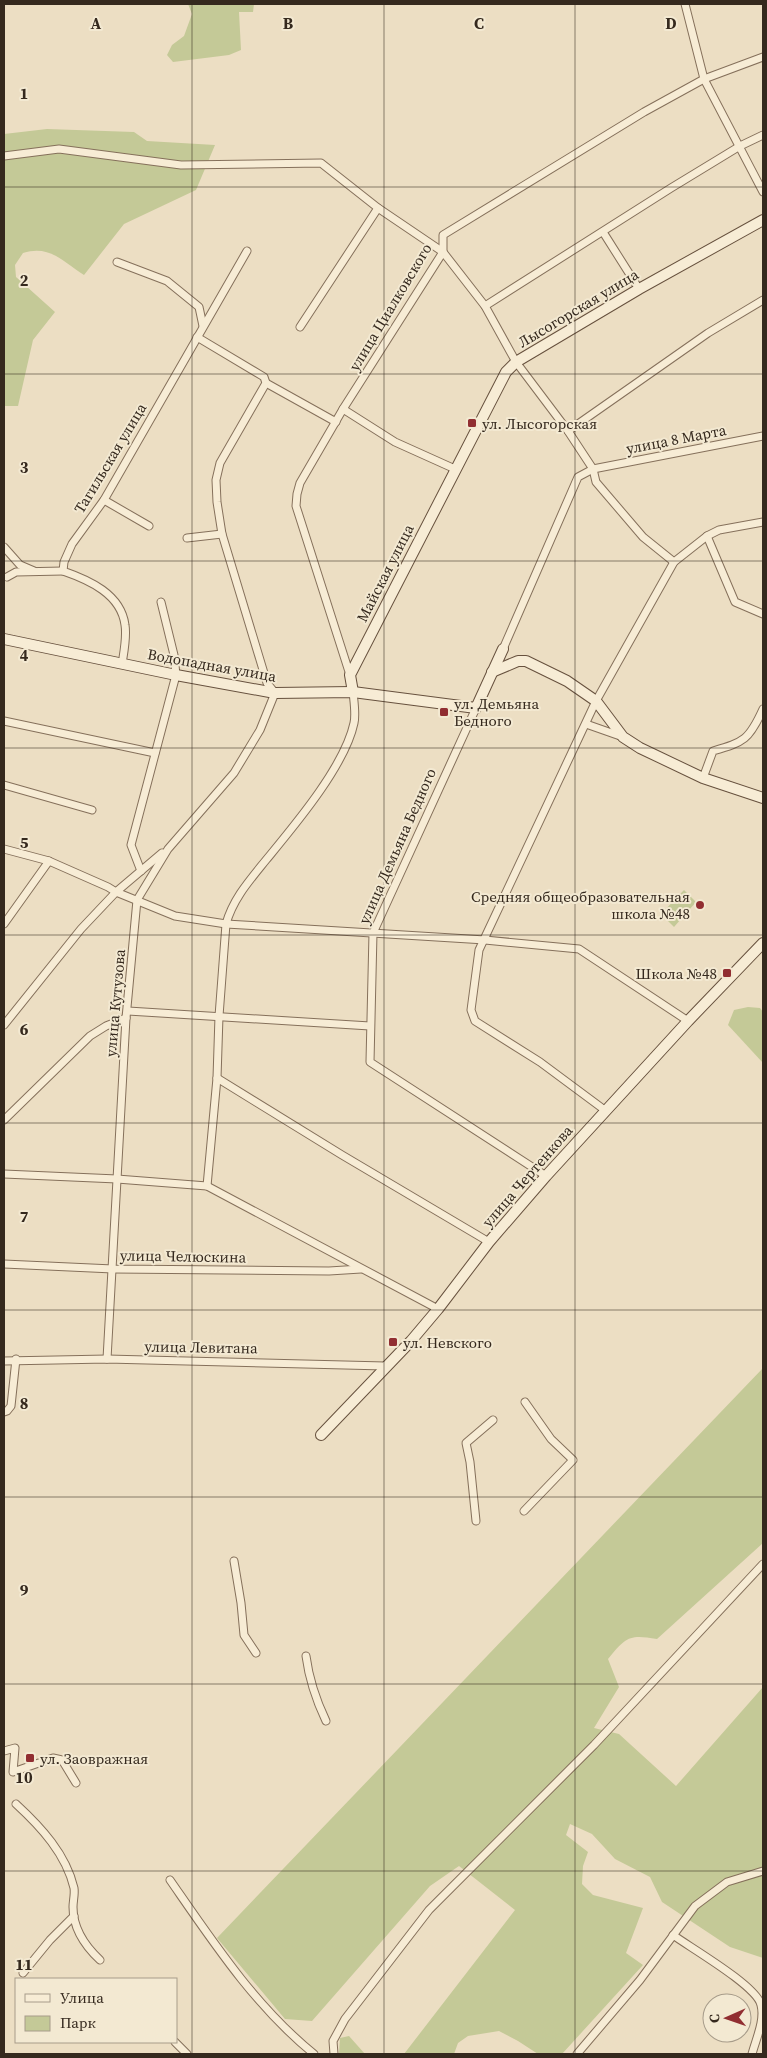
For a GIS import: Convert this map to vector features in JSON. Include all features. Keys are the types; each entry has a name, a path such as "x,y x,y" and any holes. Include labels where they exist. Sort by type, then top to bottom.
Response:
{"street":[{"path":"685,4 704,79 763,192"},
{"name":"улица Циалковского","path":"350,675 296,506 296,494 300,483 343,409 443,252 443,235 644,112 704,79 763,57"},
{"path":"485,306 740,146 763,135"},
{"path":"4,156 59,149 181,165 321,164 378,208 443,252 485,306 516,362 568,431 593,469 596,482 643,537 674,562"},
{"path":"300,327 378,208"},
{"name":"Лысогорская улица","path":"455,468 506,372 516,362 639,289 763,220"},
{"path":"603,232 639,289"},
{"name":"Тагильская улица","path":"63,571 64,562 72,544 104,500 247,251"},
{"path":"117,262 167,281 199,307 203,326"},
{"path":"568,431 708,333 763,300"},
{"path":"197,337 264,377 266,383 336,422"},
{"path":"266,383 220,463 216,480 222,534 267,682 275,693"},
{"path":"343,409 395,442 455,468"},
{"name":"улица 8 Марта","path":"593,469 763,436"},
{"name":"Майская улица","path":"350,675 455,468"},
{"name":"улица Демьяна Бедного","path":"546,1176 370,1062 373,933 503,649 578,477 593,469"},
{"path":"104,500 149,526"},
{"path":"606,1111 540,1062 475,1021 471,1010 479,950 596,701 674,562 707,536 719,530 763,522"},
{"path":"187,538 222,534"},
{"path":"707,536 735,602 763,614"},
{"path":"4,547 20,565 37,572"},
{"path":"7,577 16,572 63,571 82,578 111,595 121,612 125,624 122,664"},
{"path":"142,870 131,845 176,675 174,655 161,602"},
{"name":"Водопадная улица","path":"4,639 176,675 275,693 353,692 476,708"},
{"path":"492,672 518,661 526,661 568,681 596,701 623,737"},
{"path":"207,1186 217,1078 219,1016 226,924 230,910 240,892 308,807 347,745 355,722 350,675"},
{"name":"улица Кутузова","path":"107,1359 127,1014 137,900 168,848 234,773 260,730 275,693"},
{"path":"703,778 713,751 740,742 747,737 755,727 763,709"},
{"path":"4,721 155,753"},
{"path":"586,724 623,737 653,755 703,778 763,798"},
{"path":"4,785 92,810"},
{"path":"4,1025 81,929 116,892 168,848"},
{"path":"4,849 49,861 116,892 175,916 226,924 485,940 579,949 688,1021"},
{"path":"4,924 49,861"},
{"name":"улица Чертенкова","path":"321,1435 438,1309 490,1242 546,1176 688,1021 763,944"},
{"path":"4,1120 90,1036 127,1014 219,1016 370,1026"},
{"path":"217,1078 342,1155 490,1242"},
{"path":"4,1174 117,1179 207,1186 438,1309"},
{"name":"улица Челюскина","path":"4,1264 113,1269 329,1271 361,1269"},
{"path":"4,1412 11,1406 16,1359"},
{"name":"улица Левитана","path":"4,1360 107,1359 385,1366"},
{"path":"524,1511 573,1460 551,1438 525,1402"},
{"path":"476,1521 470,1462 466,1443 493,1420"},
{"path":"234,1561 242,1603 244,1635 256,1653"},
{"path":"334,2054 334,2041 345,2019 429,1910 594,1745 763,1564"},
{"path":"306,1656 309,1678 326,1721"},
{"path":"4,1751 15,1748 12,1772 53,1758 62,1760 76,1783"},
{"path":"16,1804 50,1838 65,1865 74,1889 74,1916 79,1933 88,1950 100,1960"},
{"path":"577,2054 640,1980 695,1906 727,1882 763,1871"},
{"path":"170,1880 236,1974 299,2042 314,2054"},
{"path":"23,1973 50,1940 74,1916"},
{"path":"673,1935 750,1988 761,2003 762,2015 752,2054"},
{"path":"176,2043 187,2054"}],"green space":[{"path":"188,4 254,4 253,12 239,12 241,50 229,55 173,62 167,55 172,45 184,36 192,14"},
{"path":"47,129 134,132 147,141 215,145 196,190 124,224 84,275 48,253 32,251 23,253 15,265 16,277 55,312 33,340 18,406 4,406 4,134"},
{"path":"684,890 696,902 674,927 661,914"},
{"path":"748,1007 760,1008 763,1012 763,1063 728,1025 734,1010"},
{"path":"763,1368 763,1543 657,1639 634,1637 619,1646 608,1659 619,1687 594,1728 619,1734 676,1786 763,1687 763,1958 730,1947 662,1902 650,1877 615,1859 592,1834 570,1824 566,1835 588,1852 583,1866 582,1884 593,1895 643,1908 626,1953 643,1965 562,2054 538,2054 499,2031 468,2036 458,2043 454,2054 404,2054 515,1910 459,1866 430,1886 312,2021 285,2019 217,1938"},
{"path":"349,2036 365,2054 339,2054 340,2038"}],"place":[{"name":"ул. Лысогорская","path":"472,423"},
{"name":"ул. Демьяна Бедного","path":"444,712"},
{"name":"Средняя общеобразовательная школа №48","path":"700,905"},
{"name":"Школа №48","path":"727,973"},
{"name":"ул. Невского","path":"393,1342"},
{"name":"ул. Заовражная","path":"30,1758"}]}
